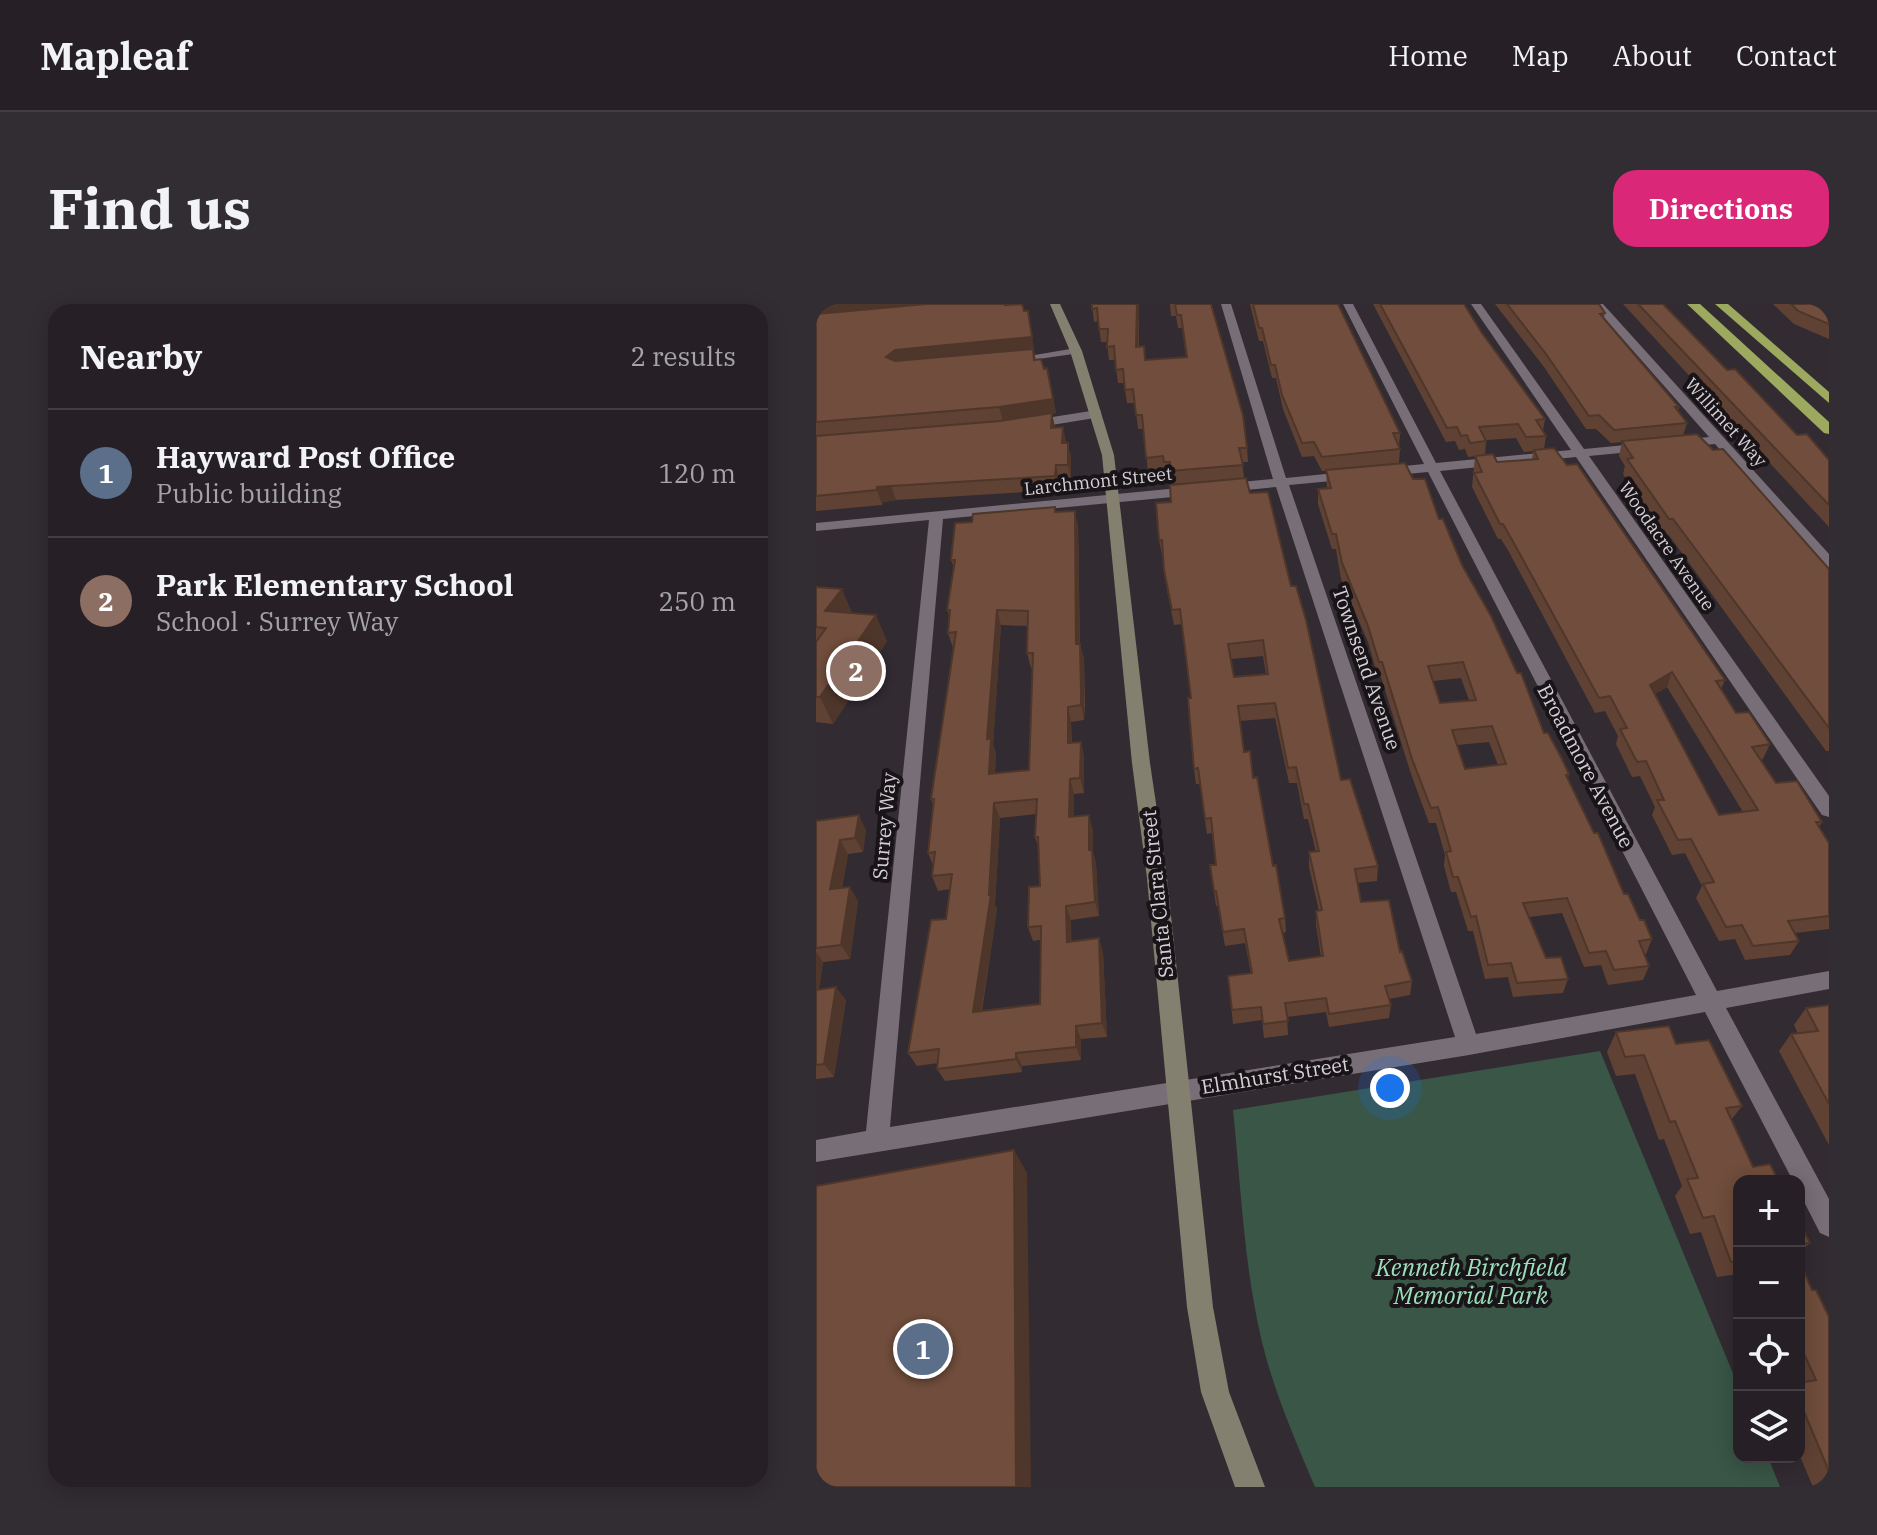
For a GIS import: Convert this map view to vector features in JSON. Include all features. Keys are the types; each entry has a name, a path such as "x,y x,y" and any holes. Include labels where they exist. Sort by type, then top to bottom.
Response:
{"highway":[{"path":"1693,304 1829,430"},
{"path":"1710,304 1829,411"},
{"path":"1721,304 1829,399"},
{"path":"1742,304 1795,349"}],"main road":[{"name":"Santa Clara Street","path":"1055,304 1076,351 1108,455 1200,1307 1215,1392 1250,1487"}],"street":[{"name":"Townsend Avenue","path":"1226,304 1281,482 1469,1045"},
{"name":"Broadmore Avenue","path":"1348,304 1430,467 1829,1224"},
{"name":"Woodacre Avenue","path":"1476,304 1829,810"},
{"name":"Willimet Way","path":"1597,304 1829,563"},
{"path":"1002,361 1076,351"},
{"path":"1017,426 1097,414"},
{"name":"Larchmont Street","path":"816,527 1717,440"},
{"name":"Surrey Way","path":"877,1141 936,515"},
{"name":"Elmhurst Street","path":"816,1151 1469,1045 1829,980"}],"green space":[{"name":"Kenneth Birchfield Memorial Park","path":"1600,1051 1733,1373 1733,1463 1770,1463 1780,1487 1315,1487 1279,1397 1262,1342 1247,1256 1233,1110"}],"building":[{"path":"926,304 1022,304 1024,311 1028,311 1032,337 895,350 886,357 895,361 1033,349 1034,360 1041,359 1044,369 1047,368 1053,399 999,407 816,422 816,314"},
{"path":"1092,304 1137,304 1136,347 1144,346 1145,360 1187,357 1181,315 1177,315 1175,304 1211,304 1243,415 1247,448 1239,448 1243,465 1170,471 1170,462 1164,462 1163,456 1146,458 1142,415 1136,415 1133,389 1125,390 1123,369 1116,370 1114,346 1107,347 1108,329 1099,329 1097,308 1092,309"},
{"path":"1253,304 1338,304 1400,433 1393,433 1400,449 1322,457 1314,442 1302,443 1282,395 1275,365 1271,365"},
{"path":"1380,304 1464,304 1545,419 1536,420 1546,436 1526,437 1518,424 1479,427 1486,441 1470,443 1467,435 1461,436 1457,427 1447,428"},
{"path":"1507,304 1599,304 1605,313 1600,314 1679,407 1675,407 1687,423 1614,430 1599,415 1589,416"},
{"path":"1638,304 1663,304 1727,370 1735,369 1797,435 1807,434 1829,460 1829,505"},
{"path":"1791,304 1829,304 1829,324 1798,311"},
{"path":"1052,413 1051,428 1063,427 1062,443 1068,443 1068,465 1056,465 1055,476 877,487 877,490 816,496 816,436 1000,421"},
{"path":"1697,434 1713,450 1723,449 1829,569 1829,728 1673,519 1669,519 1627,459 1633,458 1622,441"},
{"path":"1554,448 1567,465 1577,464 1725,680 1716,681 1736,713 1749,712 1770,744 1752,747 1776,783 1797,781 1822,822 1816,822 1829,843 1829,916 1788,921 1799,941 1753,946 1742,925 1726,927 1703,884 1714,882 1691,839 1678,840 1657,800 1664,800 1646,761 1637,762 1620,729 1627,728 1610,696 1599,698 1511,538 1500,524 1474,473 1482,472 1475,456 1493,454 1497,462 1538,459 1534,450","holes":["1672,672 1758,810 1719,815 1650,685"]},
{"path":"1405,463 1413,479 1425,479 1439,519 1443,519 1462,565 1491,616 1517,673 1521,673 1544,733 1548,733 1561,757 1569,774 1566,775 1594,833 1598,833 1624,894 1628,894 1640,920 1644,920 1652,939 1639,941 1649,966 1614,970 1606,951 1589,953 1567,898 1523,903 1546,958 1561,957 1568,979 1517,983 1511,963 1488,965 1476,916 1471,917 1458,877 1453,877 1446,852 1451,851 1438,807 1431,808 1412,759 1382,662 1379,662 1342,563 1336,534 1332,534 1318,489 1331,488 1326,470","holes":["1463,662 1476,700 1440,703 1428,666","1492,726 1506,764 1465,769 1452,730"]},
{"path":"1246,478 1250,493 1268,492 1291,586 1296,586 1306,620 1341,780 1350,779 1378,866 1355,869 1361,902 1389,900 1400,952 1412,981 1385,986 1391,1005 1329,1014 1326,998 1285,1003 1288,1021 1263,1024 1261,1007 1232,1010 1228,976 1252,973 1244,929 1223,932 1214,891 1210,865 1216,865 1211,818 1205,819 1198,768 1194,769 1188,698 1191,698 1180,609 1172,610 1162,540 1159,540 1156,503 1171,502 1170,485","holes":["1263,640 1268,674 1234,677 1228,644","1275,703 1288,768 1296,767 1319,851 1309,852 1322,910 1316,911 1323,956 1289,961 1279,919 1285,918 1276,865 1273,866 1250,751 1244,752 1238,706"]},
{"path":"1055,507 1055,512 1075,511 1076,644 1080,644 1081,705 1068,707 1068,743 1081,742 1080,778 1070,779 1069,817 1089,815 1089,850 1092,850 1095,902 1066,906 1067,942 1099,938 1102,1023 1076,1026 1076,1047 1016,1053 1016,1059 937,1069 939,1049 908,1053 931,920 946,919 952,874 932,876 935,852 928,853 934,799 931,799 956,632 948,633 950,610 947,610 955,560 951,560 955,523 972,522 973,514","holes":["997,610 1028,611 1027,653 1033,653 1029,770 989,774 991,738 987,739","1037,799 1035,837 1038,837 1040,886 1029,887 1028,927 1041,926 1040,1004 973,1012 991,895 994,803"]},
{"path":"816,587 842,589 825,611 876,615 820,697 816,697 816,642 826,628 816,627"},
{"path":"859,815 855,838 840,840 830,889 850,887 841,945 816,948 816,821"},
{"path":"836,987 824,1064 816,1065 816,990"},
{"path":"1829,1005 1829,1104 1791,1034 1818,1031 1806,1008"},
{"path":"1669,1026 1676,1044 1709,1040 1742,1106 1726,1108 1753,1167 1770,1164 1776,1175 1733,1175 1733,1262 1714,1216 1703,1218 1687,1179 1698,1178 1675,1121 1670,1122 1644,1055 1625,1057 1616,1032"},
{"path":"1014,1150 1016,1487 816,1487 816,1186"},
{"path":"1805,1273 1829,1317 1829,1471 1805,1414 1805,1382 1816,1380 1805,1356"}],"place":[{"name":"Park Elementary School","path":"856,671"},
{"name":"Hayward Post Office","path":"923,1349"}]}
